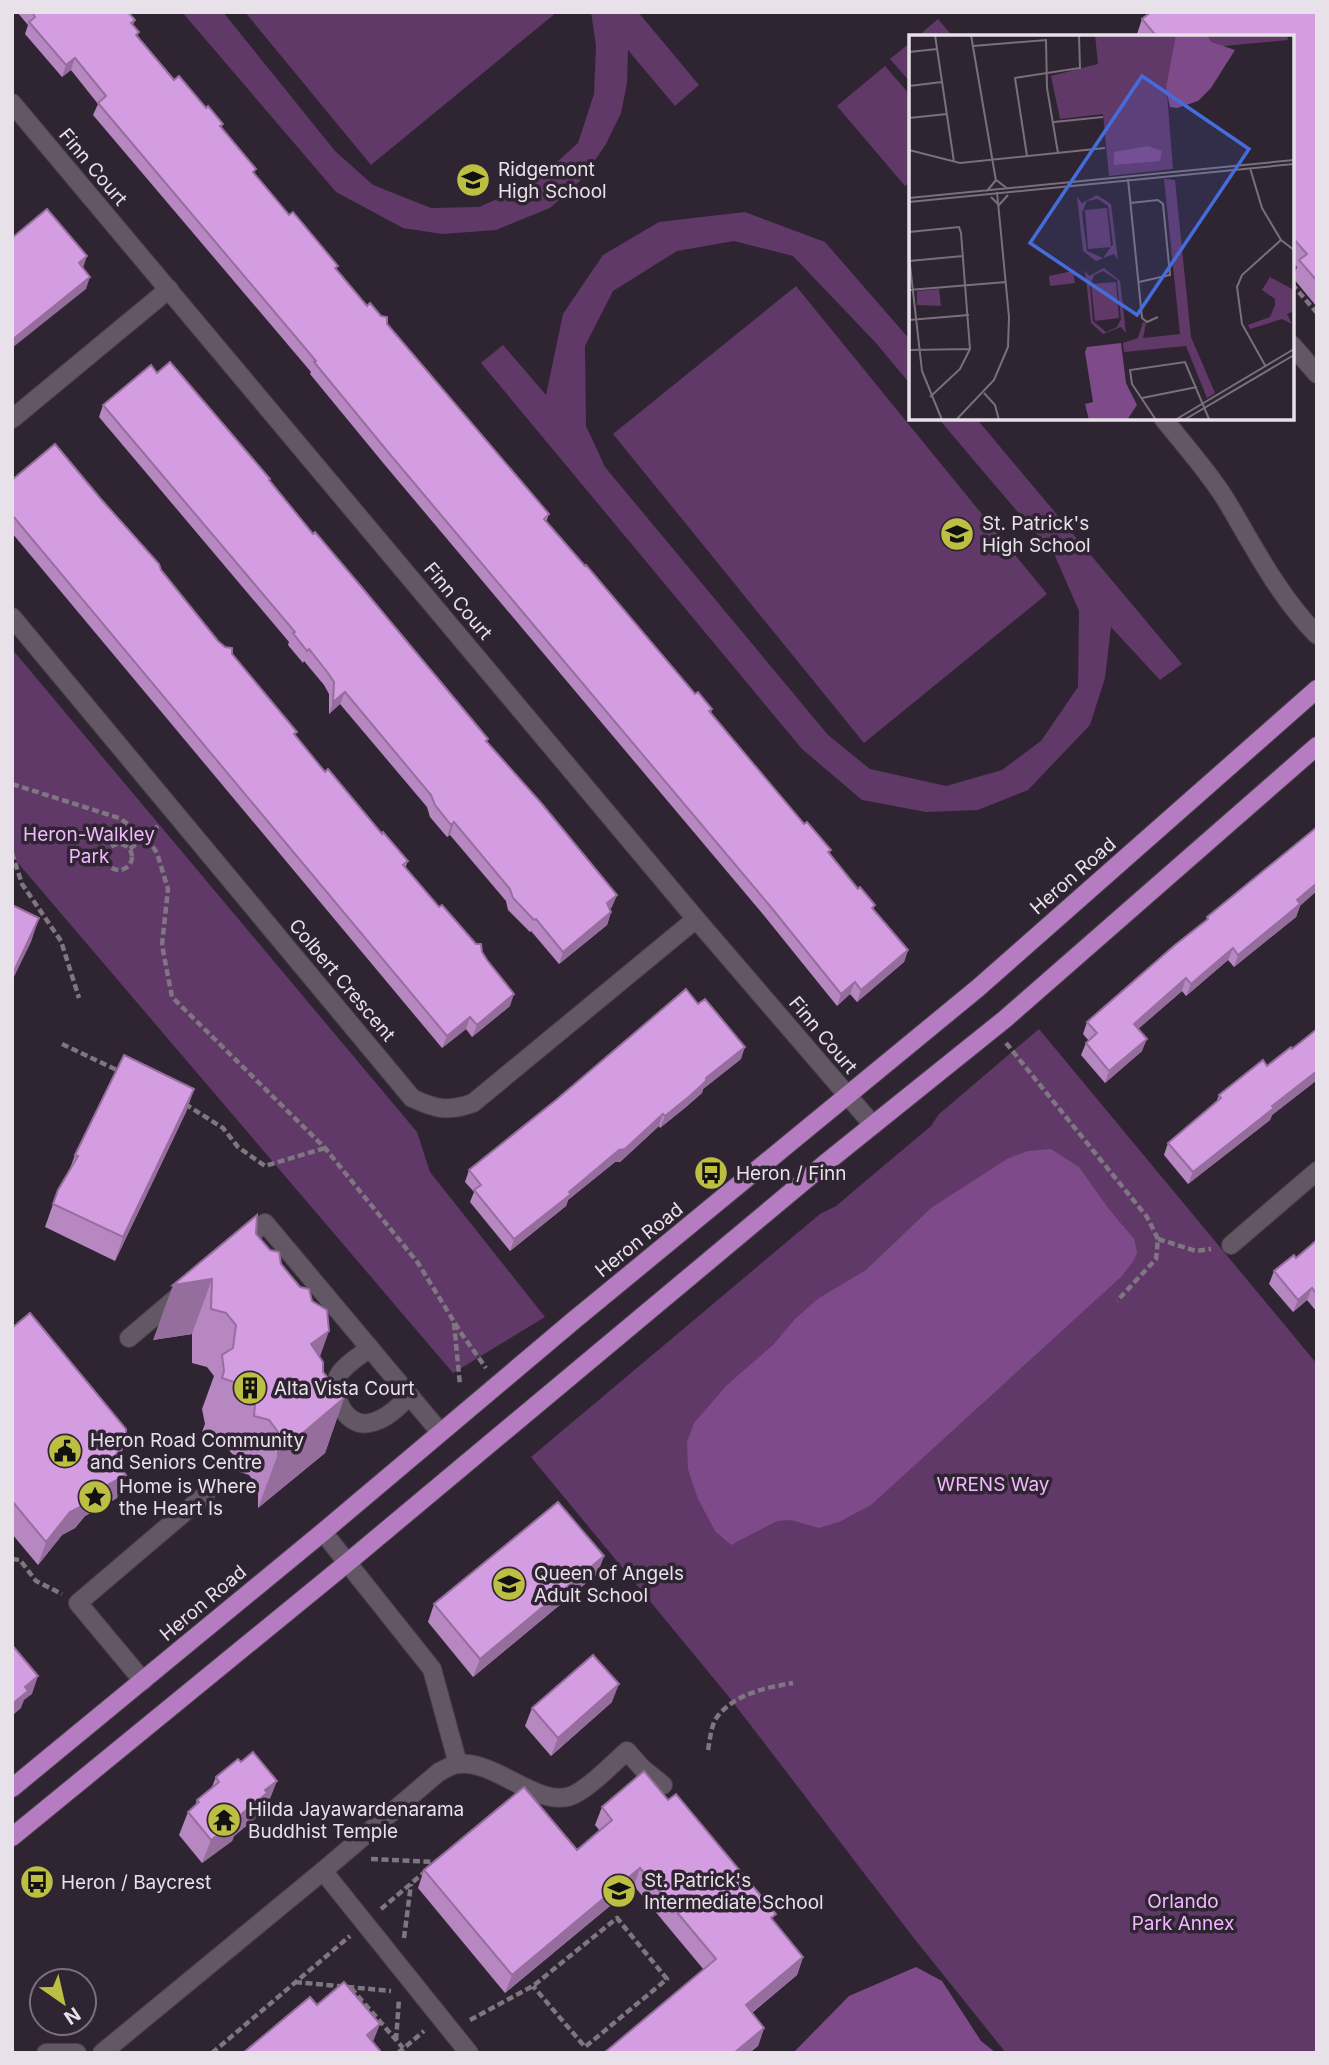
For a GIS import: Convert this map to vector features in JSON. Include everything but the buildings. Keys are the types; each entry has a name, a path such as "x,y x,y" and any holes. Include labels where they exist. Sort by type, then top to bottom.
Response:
{"main road":[{"name":"Heron Road","path":"12,1788 978,988 1317,689"},
{"path":"12,1838 993,1028 1317,746"}],"street":[{"name":"Finn Court","path":"12,103 696,919 873,1125"},
{"path":"12,419 169,289"},
{"path":"1294,347 1317,374"},
{"path":"1165,420 1224,497 1269,576 1300,618 1317,635"},
{"name":"Colbert Crescent","path":"12,617 412,1098 433,1108 457,1109 473,1103 696,919"},
{"path":"1231,1245 1317,1171"},
{"path":"223,1258 265,1223 440,1432"},
{"path":"129,1338 192,1285"},
{"path":"370,1348 340,1373 335,1385 339,1404 347,1416 356,1422 368,1424 384,1418 410,1396"},
{"path":"322,1364 338,1378"},
{"path":"143,1681 78,1603 206,1494"},
{"path":"323,1532 432,1669 458,1764"},
{"path":"102,2053 439,1772 458,1764 475,1765 489,1769 537,1795 576,1795 627,1751 663,1785"},
{"path":"323,1871 469,2053"},
{"path":"46,2053 77,2053"}],"path":[{"path":"1294,286 1317,313"},
{"path":"12,784 119,818 145,835 157,853 168,889 162,945 172,997 326,1148 418,1263 486,1369"},
{"path":"130,849 175,812"},
{"path":"124,845 130,849 131,863 127,868 120,871 107,865 105,858 111,846 124,845"},
{"path":"12,853 22,884 61,941 79,998"},
{"path":"993,1028 1147,1217 1158,1240 1156,1259 1117,1301"},
{"path":"62,1044 127,1075"},
{"path":"174,1098 197,1109 223,1128 238,1147 265,1166 326,1148"},
{"path":"1158,1240 1196,1251 1231,1245"},
{"path":"453,1321 460,1385"},
{"path":"12,1559 20,1560 36,1581 78,1603"},
{"path":"708,1750 716,1719 739,1698 756,1690 793,1683"},
{"path":"351,1845 372,1859 436,1862"},
{"path":"377,1912 446,1854"},
{"path":"403,1943 412,1883"},
{"path":"398,2053 446,2024 533,1986 617,1919 667,1979 585,2047 533,1986"},
{"path":"212,2053 354,1933"},
{"path":"295,1982 400,1992 396,2040"},
{"path":"350,1987 403,2048"}],"green space":[{"path":"182,12 223,12 335,151 373,185 431,208 479,207 535,182 578,143 594,94 596,46 591,12 638,12 699,85 675,106 628,50 627,83 621,113 606,144 582,179 550,208 496,230 442,234 403,228 336,192"},
{"path":"245,12 557,12 371,165"},
{"path":"938,19 951,35 919,35"},
{"path":"909,44 909,81 890,59"},
{"path":"885,66 909,94 909,183 905,186 837,106"},
{"path":"745,212 825,242 909,339 909,383 876,343 793,256 734,241 677,251 613,291 585,346 586,426 605,467 828,735 870,769 946,786 1002,770 1041,741 1078,687 1079,611 1055,556 940,420 978,420 1182,664 1160,680 1111,627 1105,678 1090,725 1028,790 978,810 926,812 862,800 802,749 481,363 503,345 546,395 563,314 603,255 659,222"},
{"path":"796,286 1047,594 864,743 613,434"},
{"name":"Heron-Walkley Park","path":"12,649 417,1132 430,1172 545,1317 453,1373 12,856"},
{"name":"WRENS Way","path":"1039,1029 1317,1364 1317,2053 1006,2053 913,1937 729,1697 531,1457 820,1214 836,1206 931,1126 939,1114"}],"shaded area":[{"path":"1051,1149 1079,1167 1134,1239 1137,1252 1122,1276 871,1505 839,1522 819,1528 791,1520 777,1521 731,1545 715,1531 698,1499 688,1469 687,1442 694,1423 727,1385 773,1345 796,1318 819,1298 866,1270 931,1208 1007,1159 1028,1151"},
{"path":"916,1967 942,1981 981,2041 996,2053 793,2053 849,1996"}],"place":[{"name":"Ridgemont High School","path":"473,180"},
{"name":"St. Patrick's High School","path":"957,534"},
{"name":"Heron / Finn","path":"711,1173"},
{"name":"Alta Vista Court","path":"250,1388"},
{"name":"Heron Road Community and Seniors Centre","path":"65,1451"},
{"name":"Home is Where the Heart Is","path":"95,1497"},
{"name":"Queen of Angels Adult School","path":"509,1584"},
{"name":"Hilda Jayawardenarama Buddhist Temple","path":"224,1820"},
{"name":"Heron / Baycrest","path":"37,1882"},
{"name":"St. Patrick's Intermediate School","path":"619,1891"}],"park label":[{"name":"Orlando Park Annex","path":"1183,1912"}]}
